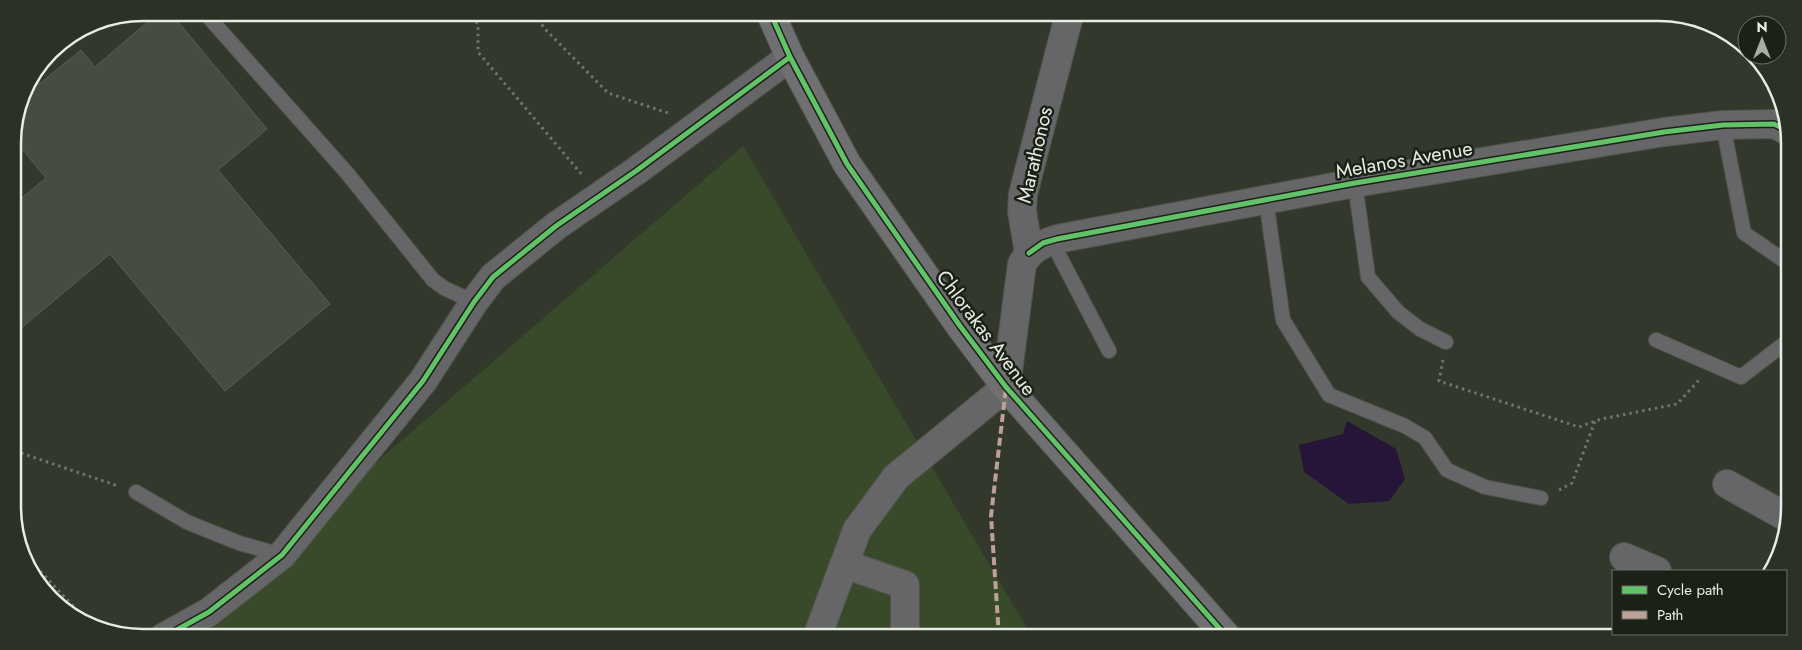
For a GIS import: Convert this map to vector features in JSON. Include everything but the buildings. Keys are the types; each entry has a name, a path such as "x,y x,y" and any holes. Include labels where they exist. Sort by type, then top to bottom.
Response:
{"main road":[{"name":"Chlorakas Avenue","path":"774,21 790,56 847,164 960,326 1006,388 1218,628"}],"street":[{"name":"Marathonos","path":"1006,388 1022,264 1040,247 1022,211 1023,194 1068,21"},
{"path":"180,629 209,612 282,555 424,380 474,302 493,277 556,226 600,196 790,56"},
{"name":"Melanos Avenue","path":"1040,247 1355,183 1591,143 1723,125 1774,124 1780,127"},
{"path":"820,629 857,530 896,477 1006,388"},
{"path":"1727,484 1780,514"},
{"path":"1624,557 1654,570"},
{"path":"844,564 905,585 905,628"}],"lane":[{"path":"212,21 347,173 433,280 444,288 474,302"},
{"path":"1723,125 1744,233 1781,258"},
{"path":"1355,183 1368,277 1398,312 1420,329 1446,342"},
{"path":"1266,200 1283,320 1330,395 1405,426 1425,438 1447,470 1485,487 1540,498"},
{"path":"1040,247 1109,352"},
{"path":"1656,340 1741,377 1781,346"},
{"path":"136,492 187,522 239,543 282,555"}],"path":[{"path":"475,21 478,24 478,52 600,196"},
{"path":"541,21 543,27 608,93 700,123"},
{"path":"1446,342 1439,380 1579,427 1596,421 1676,404 1713,365"},
{"path":"1540,498 1572,483 1596,421"},
{"path":"21,453 136,492"},
{"path":"39,570 75,608"}],"green space":[{"path":"743,146 1027,628 183,629"}],"shaded area":[{"path":"1347,421 1396,449 1405,479 1389,501 1349,504 1304,472 1299,445 1343,434"}],"marked path":[{"path":"998,628 991,516 1006,387"}],"cycle path":[{"path":"774,21 790,57 847,164 960,326 1006,387 1219,628"},
{"path":"178,629 209,612 282,555 423,381 474,302 493,277 556,226 636,171 790,57"},
{"path":"1029,253 1043,243 1057,239 1355,183 1664,132 1723,125 1774,124 1780,127"}]}
